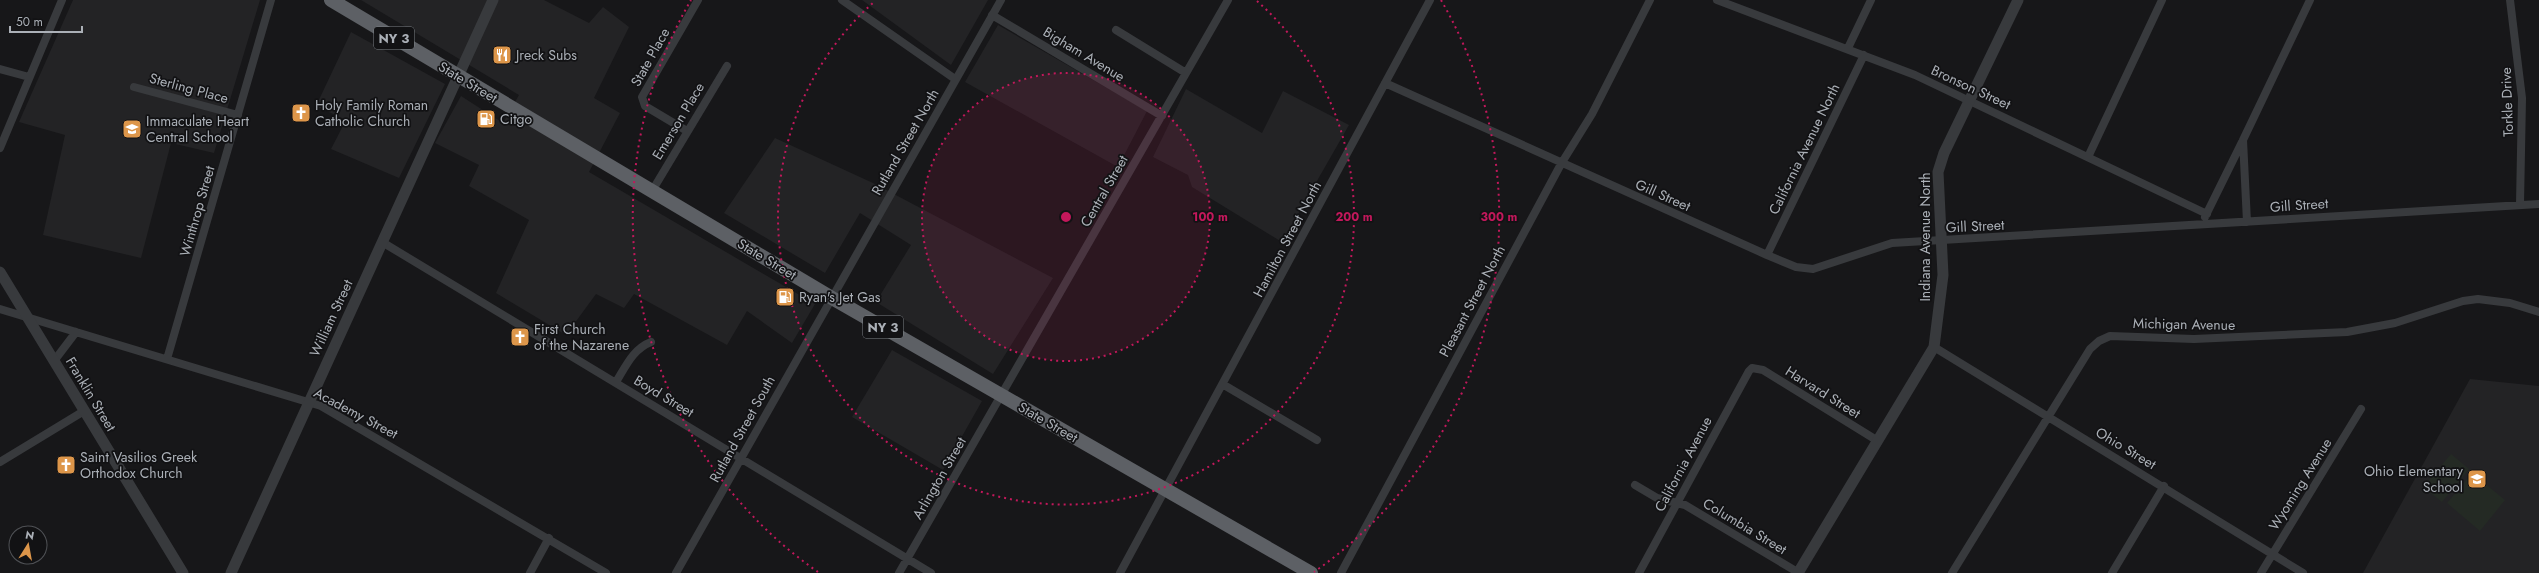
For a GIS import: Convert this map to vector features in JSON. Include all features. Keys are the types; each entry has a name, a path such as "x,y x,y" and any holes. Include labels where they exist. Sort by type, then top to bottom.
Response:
{"highway":[{"name":"State Street","path":"331,0 832,298 1311,573"}],"street":[{"path":"0,148 62,0"},
{"name":"Winthrop Street","path":"168,359 271,0"},
{"name":"William Street","path":"230,573 493,0"},
{"name":"State Place","path":"687,131 645,106 642,97 698,0"},
{"path":"842,0 955,79"},
{"name":"Rutland Street North","path":"832,298 1001,0"},
{"name":"Central Street","path":"1002,396 1228,0"},
{"name":"Hamilton Street North","path":"1120,573 1165,489 1224,385 1430,0"},
{"name":"Pleasant Street North","path":"1341,573 1561,164 1592,114 1650,0"},
{"name":"Bronson Street","path":"1717,0 1736,3 1864,54 1970,100 2207,214"},
{"path":"1848,48 1871,0"},
{"name":"Indiana Avenue North","path":"1798,573 1934,347 1943,275 1938,172 1944,152 2018,0"},
{"path":"2088,158 2162,0"},
{"path":"2201,225 2310,0"},
{"name":"Torkle Drive","path":"2510,0 2522,98 2520,204"},
{"name":"Bigham Avenue","path":"992,15 1162,116"},
{"path":"1116,30 1186,73"},
{"name":"California Avenue North","path":"1767,255 1864,54"},
{"name":"Emerson Place","path":"652,191 727,66"},
{"path":"0,69 30,77"},
{"name":"Gill Street","path":"1385,83 1561,164 1767,255 1796,267 1813,270 1879,246 1892,243 2539,204"},
{"name":"Sterling Place","path":"134,87 238,114"},
{"path":"2243,140 2247,222"},
{"name":"Boyd Street","path":"382,242 741,457 931,573"},
{"name":"Franklin Street","path":"1,276 182,573"},
{"name":"Rutland Street South","path":"676,573 832,298"},
{"name":"Michigan Avenue","path":"1952,573 2047,416 2090,349 2099,341 2110,336 2194,340 2347,332 2395,323 2464,301 2478,299 2510,303 2539,312"},
{"name":"Academy Street","path":"0,309 310,401 549,538 606,573"},
{"path":"54,361 76,332"},
{"path":"616,382 640,346 651,342"},
{"name":"Ohio Street","path":"1934,347 2164,486 2304,573"},
{"name":"Harvard Street","path":"1752,368 1763,370 1878,441"},
{"name":"California Avenue","path":"1639,573 1752,368"},
{"path":"1224,385 1317,440"},
{"name":"Arlington Street","path":"899,573 1002,396"},
{"name":"Wyoming Avenue","path":"2261,573 2362,409"},
{"path":"0,462 84,411"},
{"name":"Columbia Street","path":"1636,485 1657,498 1685,505 1798,573"},
{"path":"2112,573 2164,486"},
{"path":"530,573 549,538"}],"shaded area":[{"name":"Immaculate Heart Central School","path":"73,0 260,0 214,153 171,143 141,258 43,235 65,135 19,122"},
{"path":"361,0 544,0 589,23 603,7 629,27 594,98 620,113 589,172 815,304 792,343 747,311 727,345 634,294 624,308 596,294 566,335 496,293 529,220 469,186 479,165 435,143 461,96 503,123 519,95"},
{"path":"862,0 988,0 951,65"},
{"path":"998,25 1147,111 1118,167 965,82"},
{"path":"351,32 445,84 399,178 331,149 346,120 316,106"},
{"path":"1186,89 1262,133 1283,91 1349,125 1282,242 1192,187 1188,175 1153,157"},
{"path":"775,138 873,183 1053,278 993,374 876,302 911,245 860,213 825,273 724,213"},
{"path":"892,350 982,401 943,470 852,417"},
{"name":"Ohio Elementary School","path":"2470,379 2539,386 2539,573 2363,573"},
{"path":"2451,454 2469,469 2442,502 2423,487"},
{"path":"2472,473 2505,500 2480,531 2447,503"}],"place":[{"name":"Jreck Subs","path":"502,55"},
{"name":"Holy Family Roman Catholic Church","path":"301,113"},
{"name":"Citgo","path":"486,119"},
{"name":"Immaculate Heart Central School","path":"132,129"},
{"name":"Ryan's Jet Gas","path":"785,297"},
{"name":"First Church of the Nazarene","path":"520,337"},
{"name":"Saint Vasilios Greek Orthodox Church","path":"66,465"},
{"name":"Ohio Elementary School","path":"2477,479"}]}
